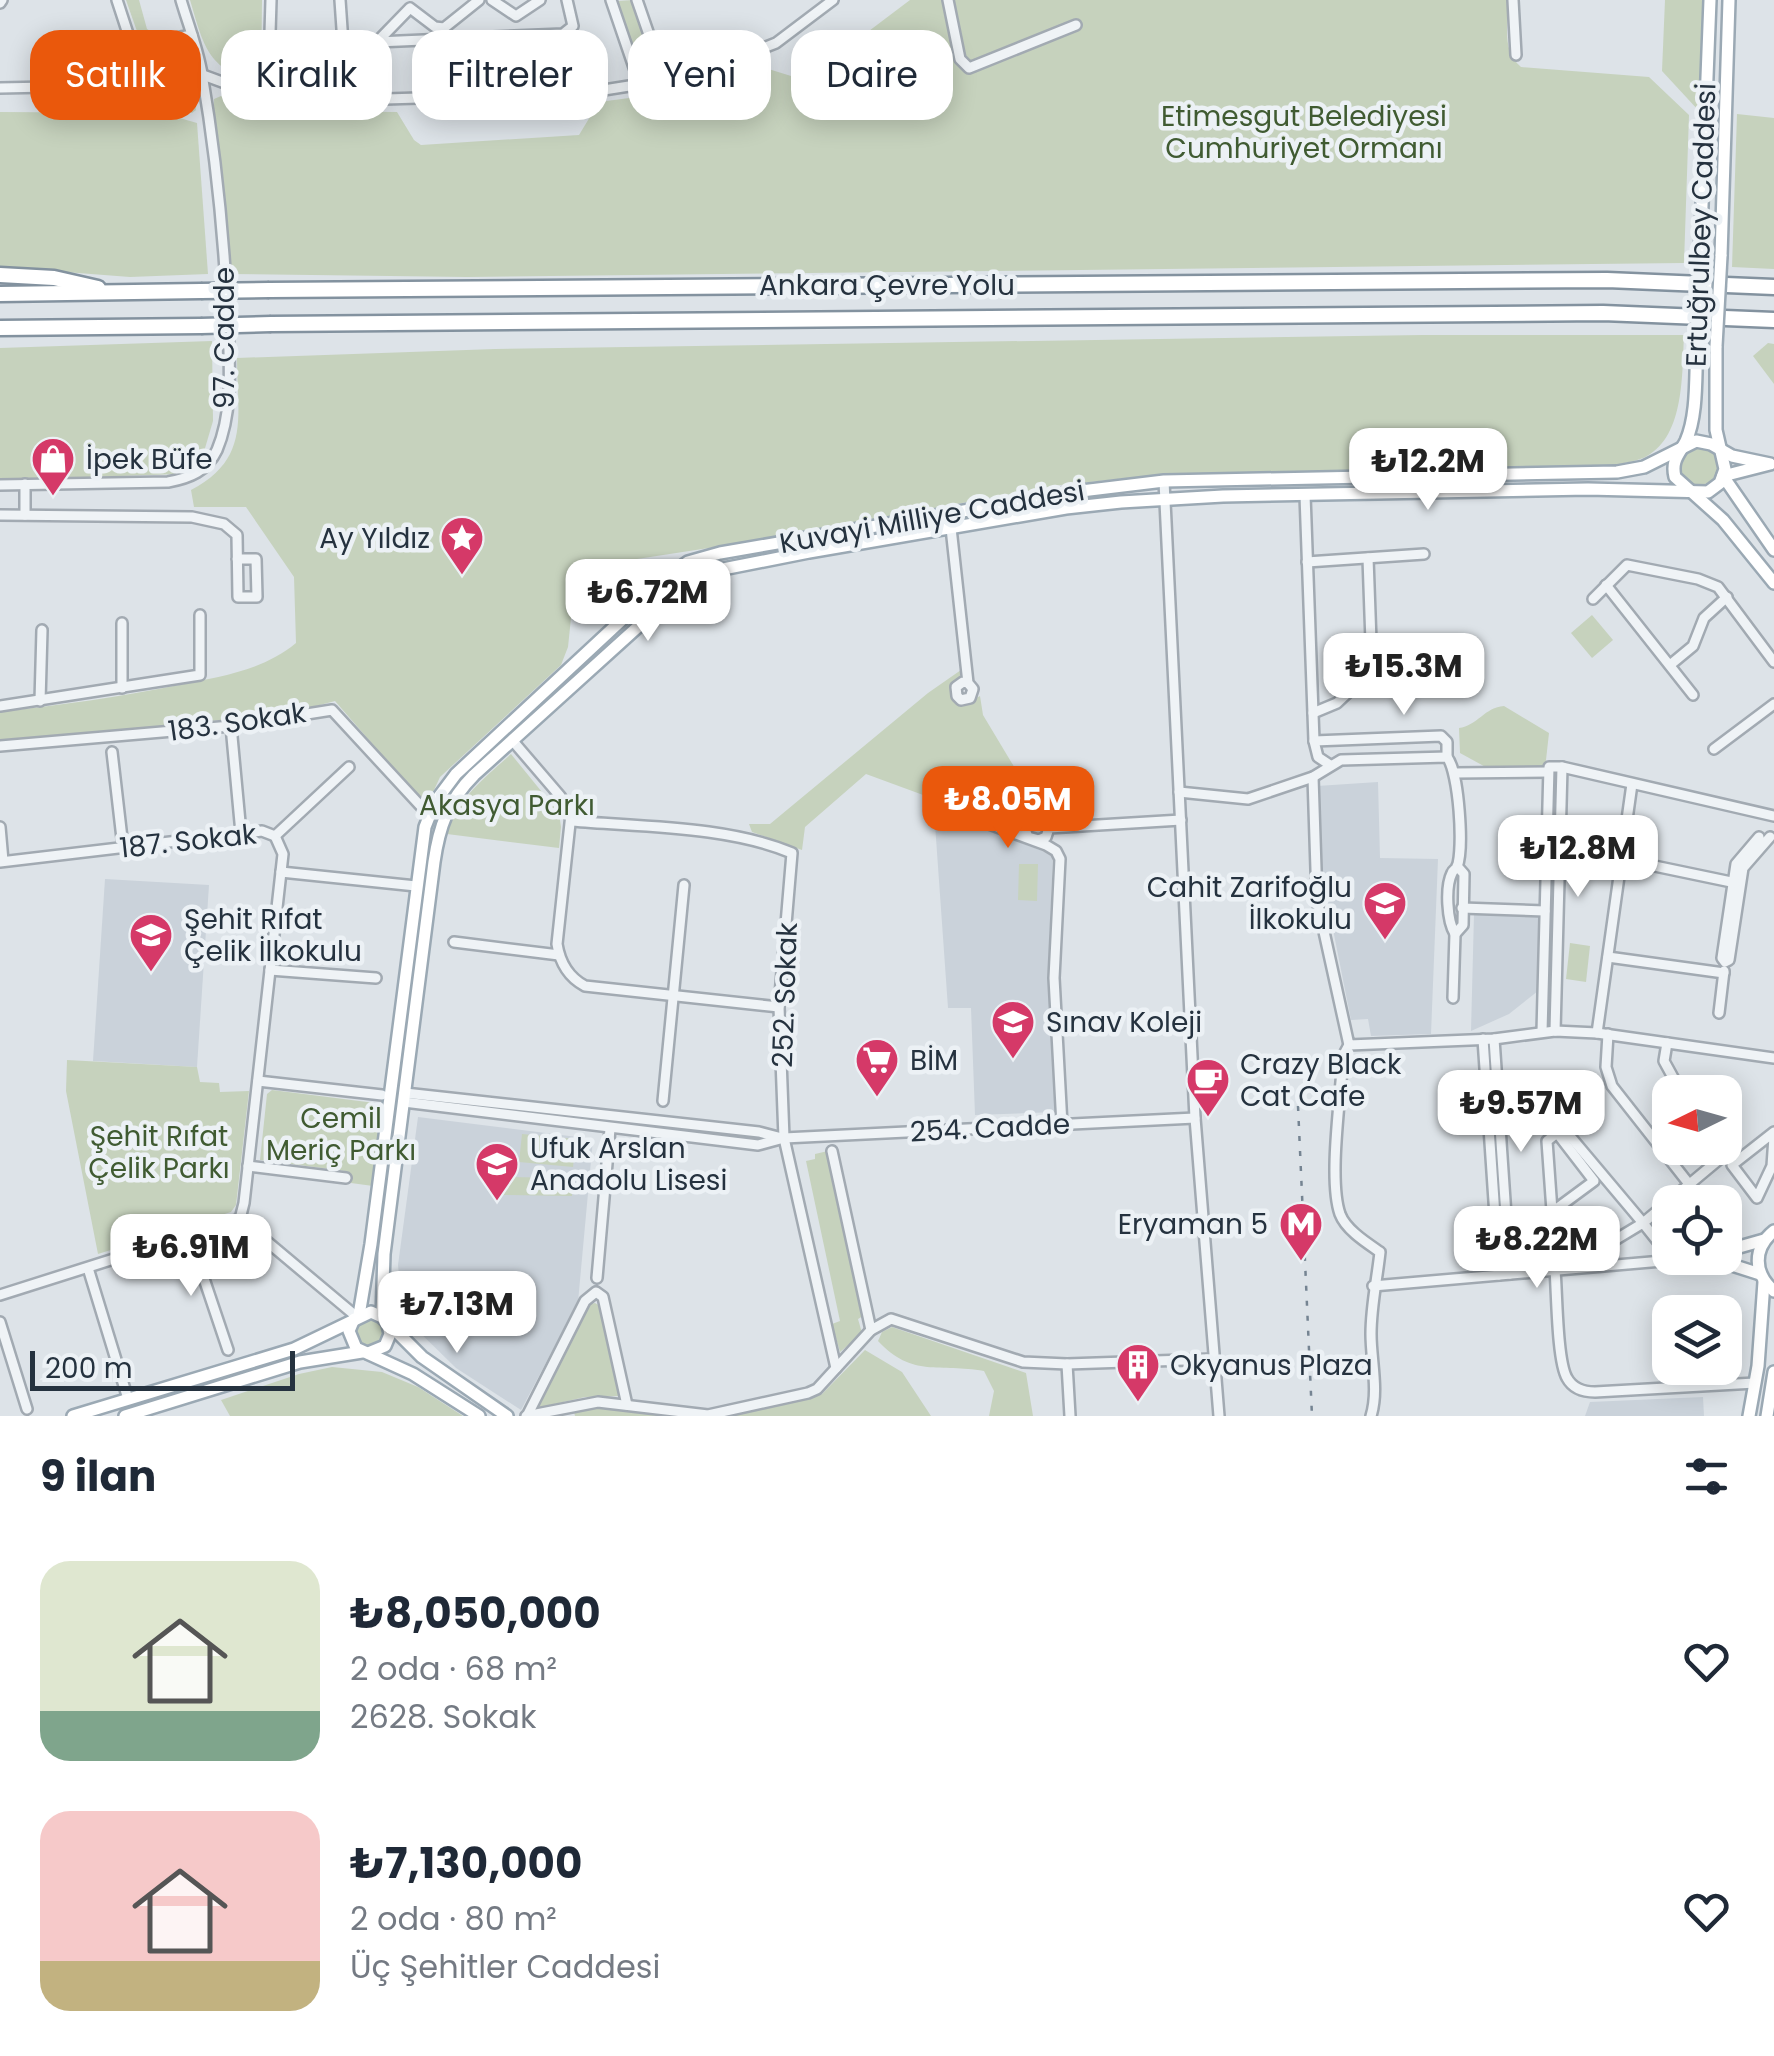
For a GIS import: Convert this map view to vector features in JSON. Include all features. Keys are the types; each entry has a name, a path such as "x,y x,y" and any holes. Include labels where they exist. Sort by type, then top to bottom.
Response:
{"highway":[{"path":"0,275 54,278 123,293"},
{"name":"Ankara Çevre Yolu","path":"0,294 1606,280 1774,287"},
{"name":"Ankara Çevre Yolu","path":"0,328 1603,313 1774,320"}],"main road":[{"name":"Ertuğrulbey Caddesi","path":"1710,0 1697,345 1690,424 1674,462 1675,478 1723,520 1774,583"},
{"name":"Ertuğrulbey Caddesi","path":"1729,0 1716,346 1718,450 1724,462 1723,476 1774,550"},
{"path":"1681,448 1704,442 1772,466"},
{"name":"Kuvayi Milliye Caddesi","path":"384,1319 384,1254 395,1096 416,886 429,815 456,774 668,576 688,562 1073,492 1164,481 1617,472 1644,467 1681,448"},
{"path":"1692,492 1714,488 1723,476 1772,466"},
{"name":"Kuvayi Milliye Caddesi","path":"357,1317 440,826 460,788 671,594 701,575 1066,508 1165,498 1639,488 1692,492"},
{"path":"598,642 608,652"},
{"path":"1742,1244 1771,1232"},
{"path":"1749,1416 1766,1283 1757,1258 1771,1232"},
{"path":"1742,1272 1766,1283"},
{"path":"73,1416 294,1349 371,1312 384,1319 422,1357 507,1416"},
{"path":"357,1317 350,1338 365,1352 413,1374 478,1416"},
{"path":"125,1416 300,1362 380,1350 388,1340 384,1319"},
{"path":"1770,1408 1774,1372"}],"street":[{"path":"117,0 127,30"},
{"name":"97. Cadde","path":"181,0 190,30"},
{"path":"269,30 270,0"},
{"path":"340,0 342,30"},
{"path":"389,30 410,8 435,27 444,28 478,0"},
{"path":"492,0 516,16 540,0"},
{"path":"392,41 564,34 573,26 567,0"},
{"path":"611,0 628,49"},
{"path":"637,0 648,30"},
{"path":"771,44 833,0"},
{"path":"948,0 960,59 969,68 1076,25"},
{"path":"1514,0 1516,55"},
{"name":"97. Cadde","path":"0,485 168,482 190,478 205,468 216,453 227,410 226,275 201,69"},
{"path":"203,76 221,82"},
{"path":"392,99 585,93 628,86"},
{"path":"0,88 30,87"},
{"path":"1164,481 1196,1118 1219,1416"},
{"path":"25,484 25,515"},
{"path":"1304,495 1314,741 1318,757 1330,765"},
{"path":"0,514 192,516 224,524 237,535 238,597 257,597 256,558 238,559"},
{"path":"951,528 968,682"},
{"path":"1307,562 1424,554"},
{"path":"1313,713 1337,703 1372,670 1368,558"},
{"path":"1593,599 1628,565 1708,582 1728,598 1774,662"},
{"path":"1606,585 1694,695"},
{"path":"1670,666 1693,646 1704,618 1728,598"},
{"path":"0,706 200,675 200,616"},
{"path":"122,623 122,688"},
{"path":"40,701 42,630"},
{"path":"1714,749 1774,704"},
{"name":"183. Sokak","path":"0,746 232,726 332,710 429,815"},
{"path":"232,726 240,833"},
{"path":"1314,741 1441,736 1447,742 1448,757 1456,773 1457,866 1464,874 1462,925 1455,934 1453,998"},
{"path":"512,740 568,807 572,822 558,930 559,954 568,972 585,986 779,1007"},
{"path":"112,752 123,847"},
{"path":"1179,792 1248,799 1313,778 1341,760 1448,757"},
{"path":"1456,773 1562,767 1774,816"},
{"path":"1555,1031 1562,767"},
{"name":"187. Sokak","path":"2,862 240,833 265,831 275,836 349,768"},
{"path":"1542,1032 1548,770"},
{"path":"1313,778 1317,900 1349,1045 1343,1056 1339,1208 1344,1221 1380,1252 1373,1286 1371,1416"},
{"path":"1632,784 1608,957 1603,1034 1606,1067 1612,1086 1690,1184"},
{"path":"1032,839 1026,829 1031,819 1042,818 1049,828"},
{"path":"978,820 1032,839 1056,851 1060,859 1054,978 1062,1125"},
{"path":"1049,828 1181,820"},
{"name":"252. Sokak","path":"572,822 689,831 751,841 792,853 779,1007 784,1138 836,1368"},
{"path":"0,827 2,862"},
{"path":"1032,839 1042,839 1049,828"},
{"path":"240,1220 281,872 283,850 275,836"},
{"path":"1719,1013 1722,958 1737,883 1736,864 1764,837"},
{"path":"1622,859 1737,883"},
{"path":"1455,934 1448,925 1450,874 1457,866"},
{"path":"281,872 416,886"},
{"path":"663,1101 684,885"},
{"path":"1449,908 1545,911"},
{"path":"454,942 559,954"},
{"path":"1608,957 1724,967"},
{"path":"270,970 376,978"},
{"path":"1349,1045 1489,1039 1555,1031 1774,1058"},
{"path":"1489,1039 1504,1274"},
{"path":"1667,1043 1664,1062 1671,1075"},
{"path":"258,1081 759,1132 784,1138"},
{"path":"395,1096 758,1145 784,1138"},
{"path":"1494,1120 1552,1116 1652,1234"},
{"name":"254. Cadde","path":"784,1138 1196,1118"},
{"path":"597,1278 610,1128"},
{"path":"1552,1212 1594,1182 1557,1133 1547,1141 1552,1212 1555,1253 1600,1249 1643,1223 1711,1165"},
{"path":"1732,1165 1757,1198 1772,1166 1774,1135"},
{"path":"1742,1158 1774,1135"},
{"path":"832,1151 871,1330"},
{"path":"248,1166 346,1178"},
{"path":"240,1220 357,1317"},
{"path":"0,1295 240,1220"},
{"path":"190,1237 228,1350"},
{"path":"1373,1286 1652,1260"},
{"path":"88,1268 128,1399"},
{"path":"1555,1270 1564,1368 1566,1376 1580,1390 1755,1383"},
{"path":"526,1416 584,1301 596,1292 603,1297 627,1404"},
{"path":"526,1416 581,1403 627,1404 693,1414 722,1413 812,1392 871,1330 894,1320 1022,1362 1214,1359"},
{"path":"0,1322 27,1408"},
{"path":"1067,1364 1070,1416"}],"shaded area":[{"name":"Cahit Zarifoğlu İlkokulu","path":"1378,782 1380,858 1438,859 1431,1034 1371,1036 1368,1019 1351,1020 1320,864 1317,786"},
{"path":"934,810 1053,855 1048,972 1056,1112 975,1115 971,1008 948,1008"},
{"name":"Şehit Rıfat Çelik İlkokulu","path":"105,879 209,885 197,1067 93,1061"},
{"path":"1474,914 1539,916 1538,991 1509,1014 1471,1031"},
{"name":"Ufuk Arslan Anadolu Lisesi","path":"418,1117 593,1139 578,1302 521,1410 456,1368 410,1323 401,1296 398,1265"},
{"path":"1703,1397 1704,1416 1585,1416 1590,1402"}],"green space":[{"path":"126,0 139,0 148,30 137,30"},
{"path":"190,0 262,0 262,30 221,30 221,65 210,53"},
{"path":"633,0 644,30 628,32 618,1"},
{"name":"Etimesgut Belediyesi Cumhuriyet Ormanı","path":"910,0 1509,0 1508,45 1521,67 1649,77 1689,115 1684,263 467,277 228,274 214,114 214,99 221,96 221,120 392,120 392,112 397,112 421,145 579,135 588,120 608,120 608,101 628,98 628,120 771,120 771,70 791,76 791,120 953,120 953,30 870,30"},
{"path":"1665,0 1703,0 1699,111 1662,71"},
{"path":"0,112 30,112 30,120 197,123 208,274 130,277 0,267"},
{"path":"1737,114 1774,118 1774,269 1732,267"},
{"path":"1422,335 1684,335 1675,418 1659,446 1644,458 1616,465 1165,474 1061,485 637,559 571,618 568,647 561,665 440,777 429,801 422,801 335,701 290,713 0,742 0,712 112,697 226,675 269,660 296,643 294,577 246,507 194,507 191,490 210,478 232,450 238,417 237,358 495,349"},
{"path":"212,341 213,421 203,455 180,474 0,480 0,348"},
{"path":"1768,343 1774,344 1774,384 1753,356"},
{"path":"1699,447 1712,453 1718,466 1712,479 1699,485 1686,479 1680,466 1686,453"},
{"path":"1592,615 1613,640 1592,658 1571,633"},
{"path":"961,670 952,685 966,703 980,696 983,715 1043,815 1024,821 983,817 866,774 805,827 802,850 752,832 749,824 770,824"},
{"path":"1504,706 1549,733 1545,769 1491,770 1460,753 1459,728"},
{"name":"Akasya Parkı","path":"511,754 559,813 559,848 447,834 465,799"},
{"path":"1019,864 1038,864 1037,901 1018,900"},
{"path":"1570,943 1590,946 1586,982 1566,979"},
{"name":"Şehit Rıfat Çelik Parkı","path":"67,1060 197,1067 200,1082 219,1083 220,1092 249,1091 236,1205 231,1212 98,1254 66,1091"},
{"name":"Cemil Meriç Parkı","path":"272,1090 383,1104 373,1186 351,1183 345,1171 260,1160 267,1094"},
{"path":"522,1134 576,1139 573,1167 519,1162"},
{"path":"828,1151 863,1316 858,1319 862,1333 840,1352 832,1324 840,1321 806,1161"},
{"path":"504,1177 572,1178 572,1196 503,1195"},
{"path":"595,1303 602,1307 620,1396 585,1397 537,1408 586,1305"},
{"path":"369,1319 378,1323 382,1332 378,1341 369,1345 360,1341 356,1332 360,1323"},
{"path":"892,1327 1026,1373 1033,1416 989,1416 994,1391 984,1371 927,1367 903,1360 878,1341 882,1332"},
{"path":"865,1350 902,1372 931,1416 733,1416 822,1394"},
{"path":"332,1367 382,1372 418,1387 463,1416 230,1416 221,1400"},
{"path":"611,1405 676,1416 575,1416 573,1408"}],"railway":[{"path":"1298,1106 1312,1416"}],"place":[{"name":"İpek Büfe","path":"53,497"},
{"name":"Ay Yıldız","path":"462,576"},
{"name":"Cahit Zarifoğlu İlkokulu","path":"1385,941"},
{"name":"Şehit Rıfat Çelik İlkokulu","path":"151,973"},
{"name":"Sınav Koleji","path":"1013,1060"},
{"name":"BİM","path":"877,1098"},
{"name":"Crazy Black Cat Cafe","path":"1208,1118"},
{"name":"Ufuk Arslan Anadolu Lisesi","path":"497,1202"},
{"name":"Eryaman 5","path":"1301,1262"},
{"name":"Okyanus Plaza","path":"1138,1403"}]}
